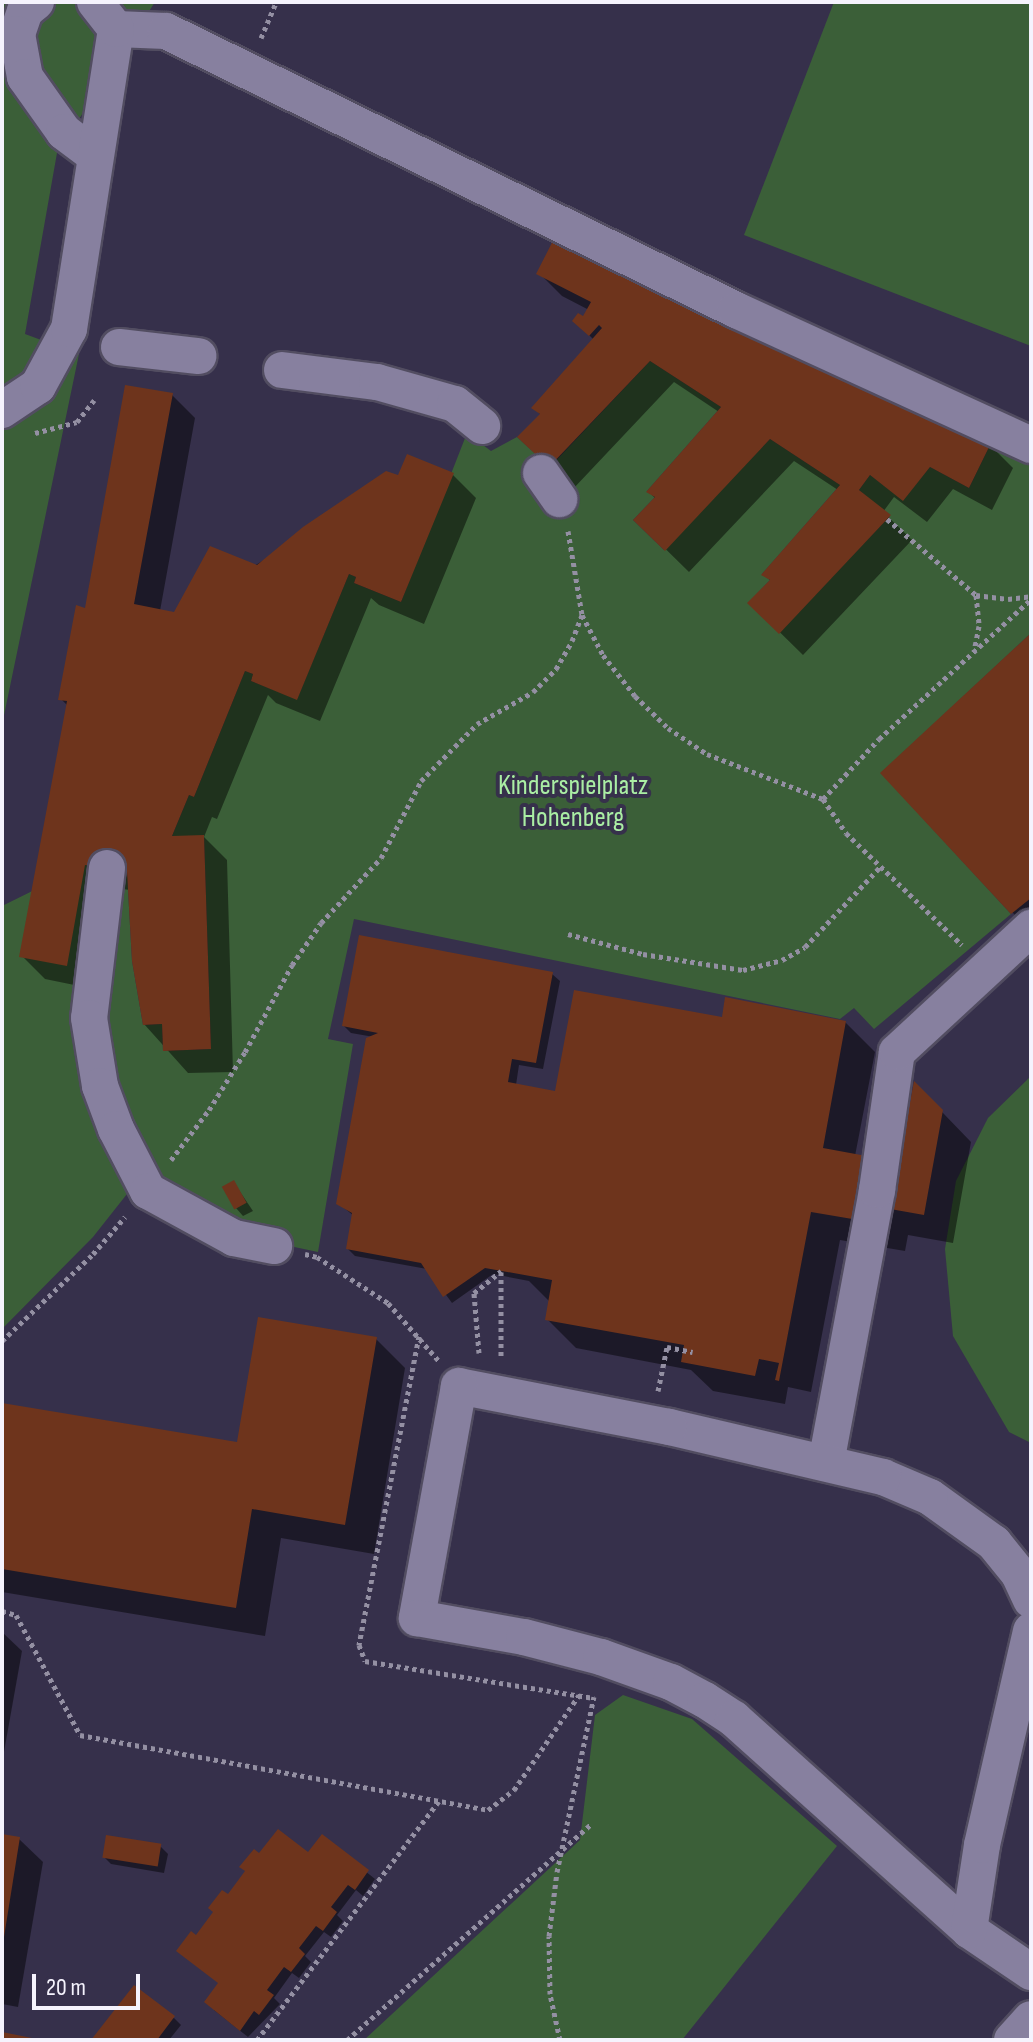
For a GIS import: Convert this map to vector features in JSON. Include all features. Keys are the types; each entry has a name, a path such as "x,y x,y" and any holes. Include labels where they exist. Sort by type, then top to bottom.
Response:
{"street":[{"path":"36,2 25,11 17,34 25,77 64,132 94,155"},
{"path":"2,410 38,386 69,329 94,155 106,15 166,31 722,304 1031,445"},
{"path":"119,347 198,356"},
{"path":"282,370 377,382 455,404 482,426"},
{"path":"2,386 38,386"},
{"path":"107,868 89,1018 93,1053 116,1129 148,1191 234,1238 274,1246"},
{"path":"826,1463 877,1190 897,1052 1031,928"},
{"path":"1031,1600 1019,1574 994,1543 962,1517 930,1497 883,1477 669,1427 471,1389 417,1618 524,1637 601,1657 671,1682 734,1719 969,1930 1031,1972"},
{"path":"969,1930 982,1845 1031,1631"},
{"path":"1012,2040 1031,2019"}],"path":[{"path":"30,433 44,433 77,422 94,400"},
{"path":"550,486 582,615 603,655 635,696 668,728 707,754 823,799 846,833 987,969"},
{"path":"887,519 976,595 1031,598"},
{"path":"974,653 979,626 976,595"},
{"path":"823,799 879,739 1031,598"},
{"path":"2,1341 93,1254 148,1191 209,1110 292,965 321,923 381,858 421,781 477,724 533,692 556,669 582,615"},
{"path":"568,934 643,954 743,970 782,960 805,947 880,867"},
{"path":"274,1246 317,1257 388,1303 471,1389"},
{"path":"471,1389 474,1293 501,1271 501,1360"},
{"path":"667,1347 693,1352"},
{"path":"2,1611 16,1615 80,1735 488,1810 514,1790 579,1695"},
{"path":"560,2040 550,1994 549,1936 561,1850 601,1657"},
{"path":"257,2040 439,1801"},
{"path":"347,2040 592,1823"}],"green space":[{"path":"2,2 155,2 57,153 25,334 79,354 2,725"},
{"path":"834,2 1031,2 1031,346 744,235"},
{"name":"Kinderspielplatz Hohenberg","path":"650,361 721,407 647,491 655,497 633,520 664,550 770,439 840,485 762,574 770,580 748,603 779,633 890,516 859,490 870,475 903,500 930,467 969,488 991,443 1031,453 1031,633 881,773 1011,914 874,1029 854,1008 840,1019 354,919 328,1039 353,1044 318,1252 266,1241 142,1175 93,1237 2,1329 2,906 85,865 127,872 132,961 143,1025 162,1024 163,1051 211,1049 204,836 172,836 189,795 194,797 245,671 253,674 251,681 297,699 349,574 356,577 354,583 401,602 467,433 491,451 517,437 550,467"},
{"path":"1031,1076 1031,1443 1009,1432 953,1336 945,1249 956,1181 988,1118"},
{"path":"623,1695 692,1719 837,1846 682,2040 364,2040 580,1840 595,1715"}],"building":[{"path":"559,229 991,443 969,488 930,467 903,501 870,475 859,490 891,515 779,634 747,603 770,580 761,575 840,485 770,439 665,551 633,520 655,497 646,492 721,407 650,361 549,467 517,437 540,414 531,408 602,328 599,325 589,336 572,321 578,313 583,316 591,302 536,274"},
{"path":"125,385 173,393 134,604 174,612 210,546 257,565 303,527 386,471 398,475 407,454 454,473 401,602 354,583 356,577 349,574 297,700 251,681 253,674 245,671 194,797 189,795 172,836 204,835 211,1049 163,1051 162,1024 143,1025 132,961 127,872 85,865 67,966 19,957 67,701 58,700 76,605 85,608"},
{"path":"1031,633 1031,898 1011,914 880,773"},
{"path":"359,935 553,972 536,1063 512,1059 508,1082 555,1091 574,990 722,1017 725,997 846,1021 823,1148 899,1162 914,1081 943,1110 924,1215 879,1207 876,1223 811,1212 779,1381 775,1380 779,1363 759,1359 755,1376 681,1362 684,1345 545,1320 552,1280 485,1268 443,1297 421,1263 346,1249 352,1213 336,1204 366,1038 378,1033 342,1026"},
{"path":"234,1180 247,1203 234,1210 222,1187"},
{"path":"258,1317 377,1337 345,1525 252,1509 236,1608 2,1569 2,1403 237,1442"},
{"path":"278,1829 308,1852 322,1834 369,1870 355,1890 348,1885 331,1907 337,1912 323,1931 316,1926 299,1948 305,1954 291,1972 284,1967 267,1990 274,1995 259,2015 254,2011 240,2031 204,2002 218,1983 176,1951 191,1931 196,1935 213,1912 208,1908 222,1890 228,1894 245,1871 239,1867 254,1849 259,1853"},
{"path":"2,1834 20,1837 4,1937 2,1937"},
{"path":"106,1835 161,1844 158,1866 102,1858"},
{"path":"134,1985 175,2016 157,2040 91,2040"},
{"path":"2,2032 37,2039 37,2040 2,2040"}]}
